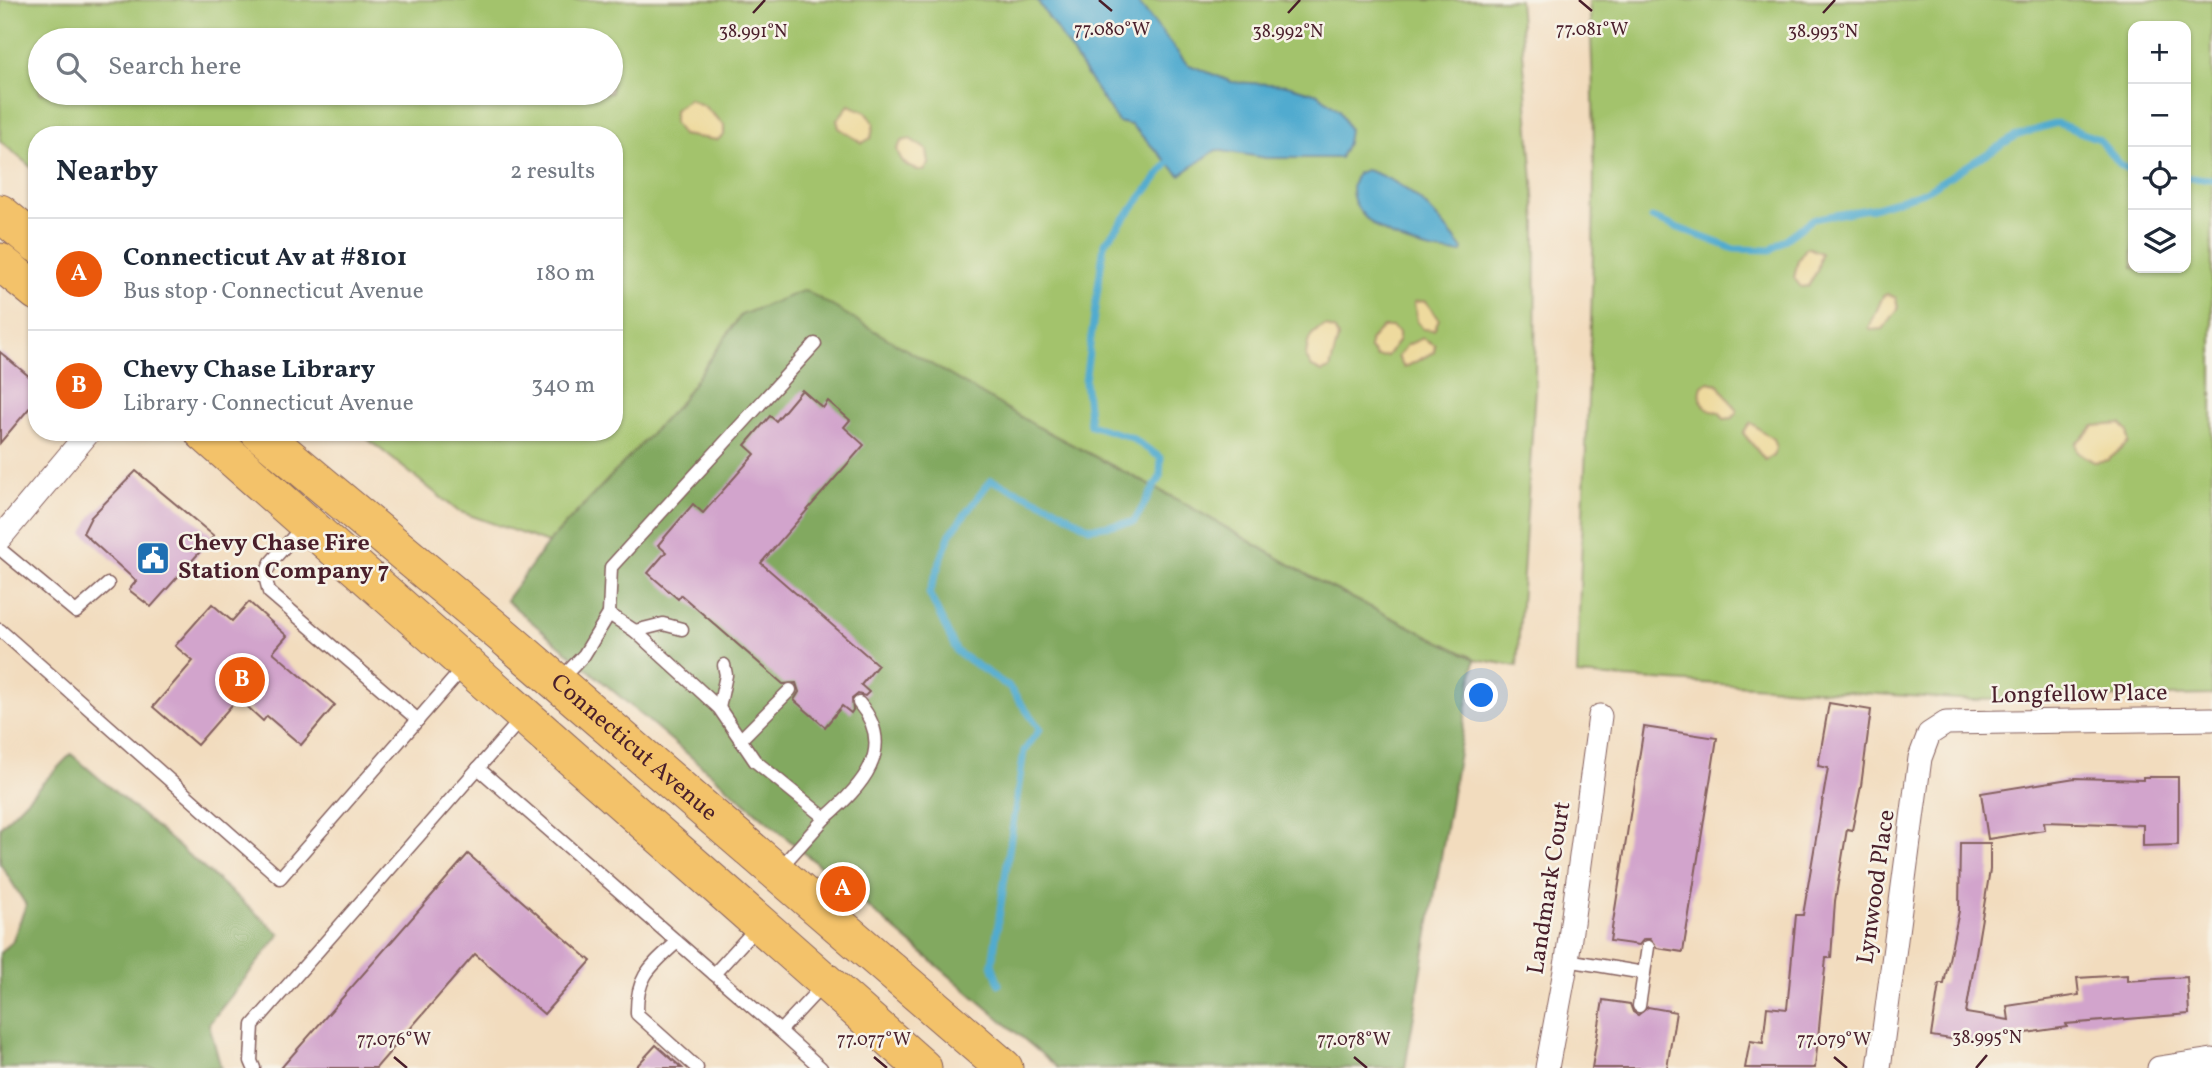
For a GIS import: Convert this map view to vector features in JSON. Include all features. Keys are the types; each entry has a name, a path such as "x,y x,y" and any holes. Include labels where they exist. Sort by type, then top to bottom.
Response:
{"main road":[{"path":"0,213 28,236"},
{"path":"0,262 28,285"},
{"name":"Connecticut Avenue","path":"231,441 306,522 923,1068"},
{"name":"Connecticut Avenue","path":"232,441 557,683 1004,1068"}],"street":[{"path":"0,538 81,441"},
{"name":"Landmark Court","path":"1547,1068 1567,960 1601,716"},
{"name":"Longfellow Place","path":"1946,723 2212,719"},
{"name":"Lynwood Place","path":"1879,1068 1920,758 1929,734 1946,723"},
{"path":"2159,1068 2212,1060"}],"lane":[{"path":"557,683 584,655 610,614 611,567 815,344"},
{"path":"306,522 271,562 265,576 269,592 418,720"},
{"path":"0,548 76,612 108,584"},
{"path":"610,614 635,631 719,708 755,761 825,818"},
{"path":"635,631 663,624 682,629"},
{"path":"0,630 280,878 467,664"},
{"path":"719,708 726,675 724,666"},
{"path":"740,740 790,690"},
{"path":"776,872 825,818 850,796 866,775 876,754 873,726 859,703"},
{"path":"254,1068 251,1061 253,1025 524,716"},
{"path":"478,768 821,1068"},
{"path":"714,974 759,925"},
{"path":"677,942 653,965 636,991 637,1014 697,1068"},
{"path":"1639,1006 1648,947"},
{"path":"1567,960 1644,973"},
{"path":"780,1031 824,983"},
{"path":"800,1068 809,1057"}],"green space":[{"path":"0,0 1519,0 1536,221 1535,388 1517,666 1475,659 1320,582 1178,500 1038,427 741,315 678,405 548,543 458,511 370,441 623,441 623,126 28,126 28,164 0,141"},
{"path":"1589,0 2212,0 2212,695 1972,700 1577,675 1594,169"},
{"path":"805,290 1038,427 1178,500 1320,582 1475,659 1405,1068 1058,1068 506,600 548,543 678,405 741,315"},
{"path":"71,754 280,934 209,1024 221,1068 0,1068 0,953 12,942 26,905 0,863 0,827"}],"sand":[{"path":"689,99 704,106 724,125 724,135 717,140 682,135 674,123 674,110"},
{"path":"849,105 866,112 874,123 871,138 862,143 839,128 837,120"},
{"path":"910,139 927,150 929,164 924,171 906,165 899,154 897,149 902,141"},
{"path":"1807,247 1821,253 1817,271 1808,286 1801,287 1794,278 1798,260"},
{"path":"1887,294 1896,298 1898,309 1883,329 1871,330 1869,328 1883,296"},
{"path":"1425,301 1439,319 1434,330 1423,329 1417,321 1414,302"},
{"path":"1326,326 1335,330 1338,338 1330,369 1322,372 1312,367 1306,352 1312,334"},
{"path":"1383,327 1392,327 1399,332 1399,340 1387,356 1377,357 1370,349 1370,341"},
{"path":"1423,338 1435,345 1434,352 1404,368 1398,357 1407,345"},
{"path":"1709,382 1718,384 1737,411 1733,418 1724,419 1719,412 1703,404 1700,396 1702,386"},
{"path":"1751,423 1773,439 1776,448 1773,456 1765,460 1743,433"},
{"path":"2121,424 2128,432 2128,443 2108,460 2094,462 2077,451 2076,443 2094,426"}],"water":[{"path":"1037,0 1136,0 1187,64 1232,82 1287,85 1318,94 1339,110 1349,129 1347,143 1340,158 1266,158 1216,150 1180,175 1131,125 1118,122"},
{"path":"1366,170 1396,183 1421,201 1453,236 1463,249 1462,252 1431,250 1413,245 1377,228 1355,203 1352,188 1357,173"}],"building":[{"path":"0,352 28,375 28,410 0,443"},
{"path":"802,390 823,408 828,401 850,420 844,427 864,445 761,563 878,665 861,685 869,692 865,696 858,694 852,699 851,713 842,706 825,727 794,700 799,692 796,683 783,684 681,595 678,599 648,573 666,552 658,545 693,504 703,513 755,454 745,445 770,416 776,421"},
{"name":"Chevy Chase Fire Station Company 7","path":"136,471 214,536 151,607 129,590 136,581 83,533 91,517"},
{"path":"249,602 287,636 273,652 335,705 301,745 267,716 263,721 238,698 197,745 153,707 193,661 175,646 212,604 232,621"},
{"path":"1829,703 1871,710 1861,786 1852,830 1847,829 1835,901 1831,958 1826,958 1815,1068 1745,1068 1750,1041 1763,1043 1767,1007 1787,1009 1796,915 1803,915 1828,768 1818,766"},
{"path":"1644,727 1717,738 1683,952 1657,948 1650,939 1644,939 1639,945 1610,941"},
{"path":"2143,777 2178,777 2178,845 2143,846 2143,825 2044,822 2045,830 1988,839 1981,793 2075,778 2143,780"},
{"path":"1960,843 1990,843 1990,870 1966,1013 2009,1020 2007,1006 2079,995 2077,978 2127,975 2127,981 2187,977 2189,1014 2066,1024 2067,1027 1985,1039 1984,1044 1931,1036 1939,984 1944,984 1959,911"},
{"path":"468,854 591,961 544,1014 475,954 376,1068 281,1068"},
{"path":"1603,1000 1630,1004 1633,1012 1638,1015 1648,1007 1676,1012 1667,1068 1592,1068"},
{"path":"656,1045 682,1068 635,1068"}],"waterway":[{"path":"1652,218 1734,249 1771,250 1813,219 1873,208 1924,192 2016,136 2057,123 2098,139 2128,169"},
{"path":"999,984 992,964 1024,751 1040,729 1009,687 957,652 929,593 950,534 991,480 1052,506 1089,528 1134,522 1160,477 1161,458 1130,437 1090,425 1085,381 1104,244 1170,161"},
{"path":"2191,178 2212,179"}],"place":[{"name":"Chevy Chase Fire Station Company 7","path":"153,558"},
{"name":"Chevy Chase Library","path":"242,680"},
{"name":"Connecticut Av at #8101","path":"843,889"}]}
